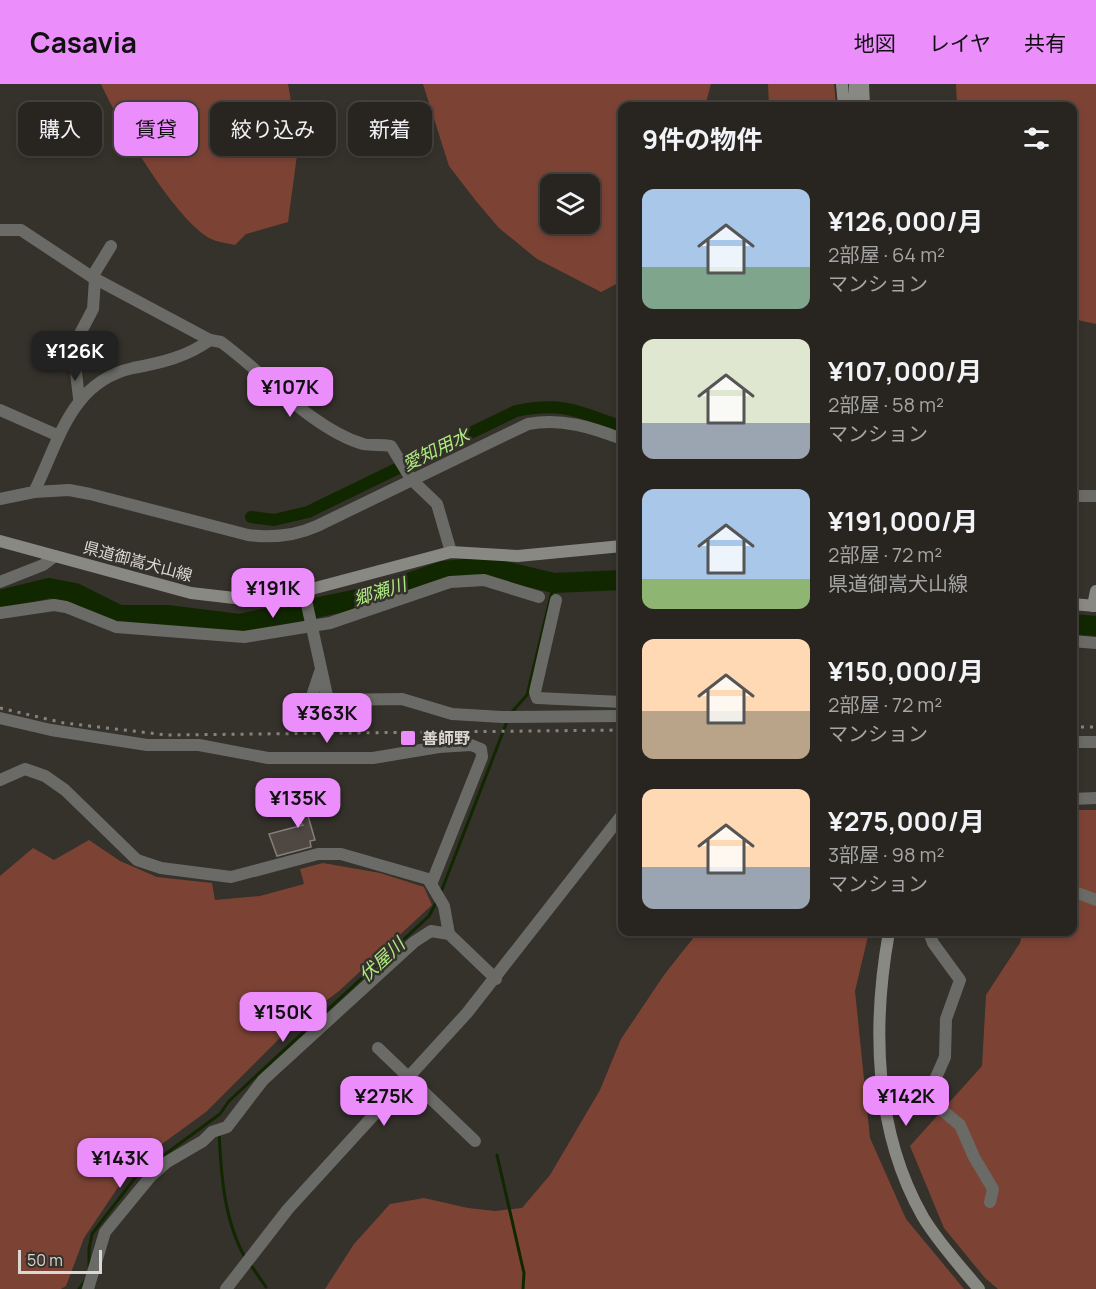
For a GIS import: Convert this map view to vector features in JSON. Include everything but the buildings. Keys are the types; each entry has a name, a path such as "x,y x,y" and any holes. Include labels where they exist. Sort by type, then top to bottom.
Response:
{"main road":[{"path":"842,84 844,102"},
{"path":"855,84 855,102"},
{"path":"863,84 864,102"},
{"name":"県道御嵩犬山線","path":"0,541 216,598 243,600 305,595 452,552 518,556 618,546"},
{"path":"1077,604 1094,606 1096,591"},
{"path":"888,936 879,1035 879,1070 887,1114 902,1170 924,1217 979,1289"}],"street":[{"path":"0,230 21,230 93,278 210,340 221,342 246,360 307,412 329,427 361,443 391,446 398,454 411,479 437,504 452,552"},
{"path":"79,398 73,347 93,309 93,278 111,246"},
{"path":"34,492 79,398 124,371 164,363 210,340"},
{"path":"0,410 60,436"},
{"path":"0,499 34,492 69,490 248,535 276,536 305,531 528,424 547,421 571,423 618,438"},
{"path":"1077,496 1096,496"},
{"path":"0,582 43,565 56,556"},
{"path":"0,614 54,605 66,607 116,627 244,638 310,628 450,582 484,580 539,597"},
{"path":"305,595 310,628 328,700 402,699 452,714 502,717 618,716"},
{"path":"556,600 535,692 537,698 618,702"},
{"path":"1077,641 1096,643"},
{"path":"0,718 62,732 147,745 199,745 268,758 373,758 439,747 471,745 480,749 482,756 432,882"},
{"path":"1077,742 1096,742"},
{"path":"0,780 25,769 45,776 84,807 137,860 161,868 231,877 318,854 341,854 432,882 444,906 449,934"},
{"path":"1077,800 1096,798"},
{"path":"226,1289 288,1209 496,979 618,820"},
{"path":"1077,893 1096,900"},
{"path":"88,1289 105,1232 151,1176 167,1162 203,1141 212,1132 227,1127 263,1080 414,942 431,931 449,934 496,979"},
{"path":"930,936 960,980 946,1019 945,1057 927,1098 960,1125 974,1157 993,1189 990,1202"},
{"path":"378,1048 476,1141"}],"shaded area":[{"path":"101,84 288,84 291,102 210,102 210,156 297,156 288,222 246,234 235,245 209,238 179,210 141,156 198,156 198,102 114,102 114,109"},
{"path":"423,84 711,84 706,102 618,102 618,283 601,292 537,259 499,228 449,166 432,112 432,102 429,102"},
{"path":"768,84 834,84 836,102 769,102"},
{"path":"956,84 1096,84 1096,324 1077,320 1077,102 957,102"},
{"path":"1077,810 1096,810 1096,1289 998,1289 985,1278 944,1228 910,1146 982,1066 986,995 1020,943 1021,936 1077,936"},
{"path":"89,840 120,861 157,877 212,883 215,900 260,896 304,884 300,869 323,863 380,873 424,887 432,905 339,991 290,1028 206,1112 133,1165 84,1238 66,1286 61,1289 0,1289 0,876 33,848 54,860"},
{"path":"695,936 868,936 855,991 870,1138 906,1219 964,1289 325,1289 354,1244 390,1204 424,1198 468,1208 495,1211 522,1208 550,1175 600,1090 621,1039 664,975"}],"waterway":[{"name":"愛知用水","path":"251,517 274,520 308,512 516,411 546,407 559,408 618,426"},
{"name":"郷瀬川","path":"0,600 49,588 75,593 119,615 167,615 239,624 372,596 443,571 487,567 554,583 618,580"},
{"name":"伏屋川","path":"511,713 527,695 554,583"},
{"name":"郷瀬川","path":"1077,624 1096,626"},
{"name":"伏屋川","path":"441,892 508,719"},
{"name":"伏屋川","path":"89,1266 92,1234 138,1174 220,1114 229,1101 429,916 437,901"},
{"path":"219,1132 228,1214 246,1259"},
{"path":"497,1155 524,1273 523,1289"},
{"path":"250,1264 266,1287"},
{"name":"伏屋川","path":"79,1289 85,1281"}],"railway":[{"path":"0,708 64,723 167,735 618,730"},
{"path":"1077,727 1096,727"}],"place":[{"name":"善師野","path":"408,738"}]}
